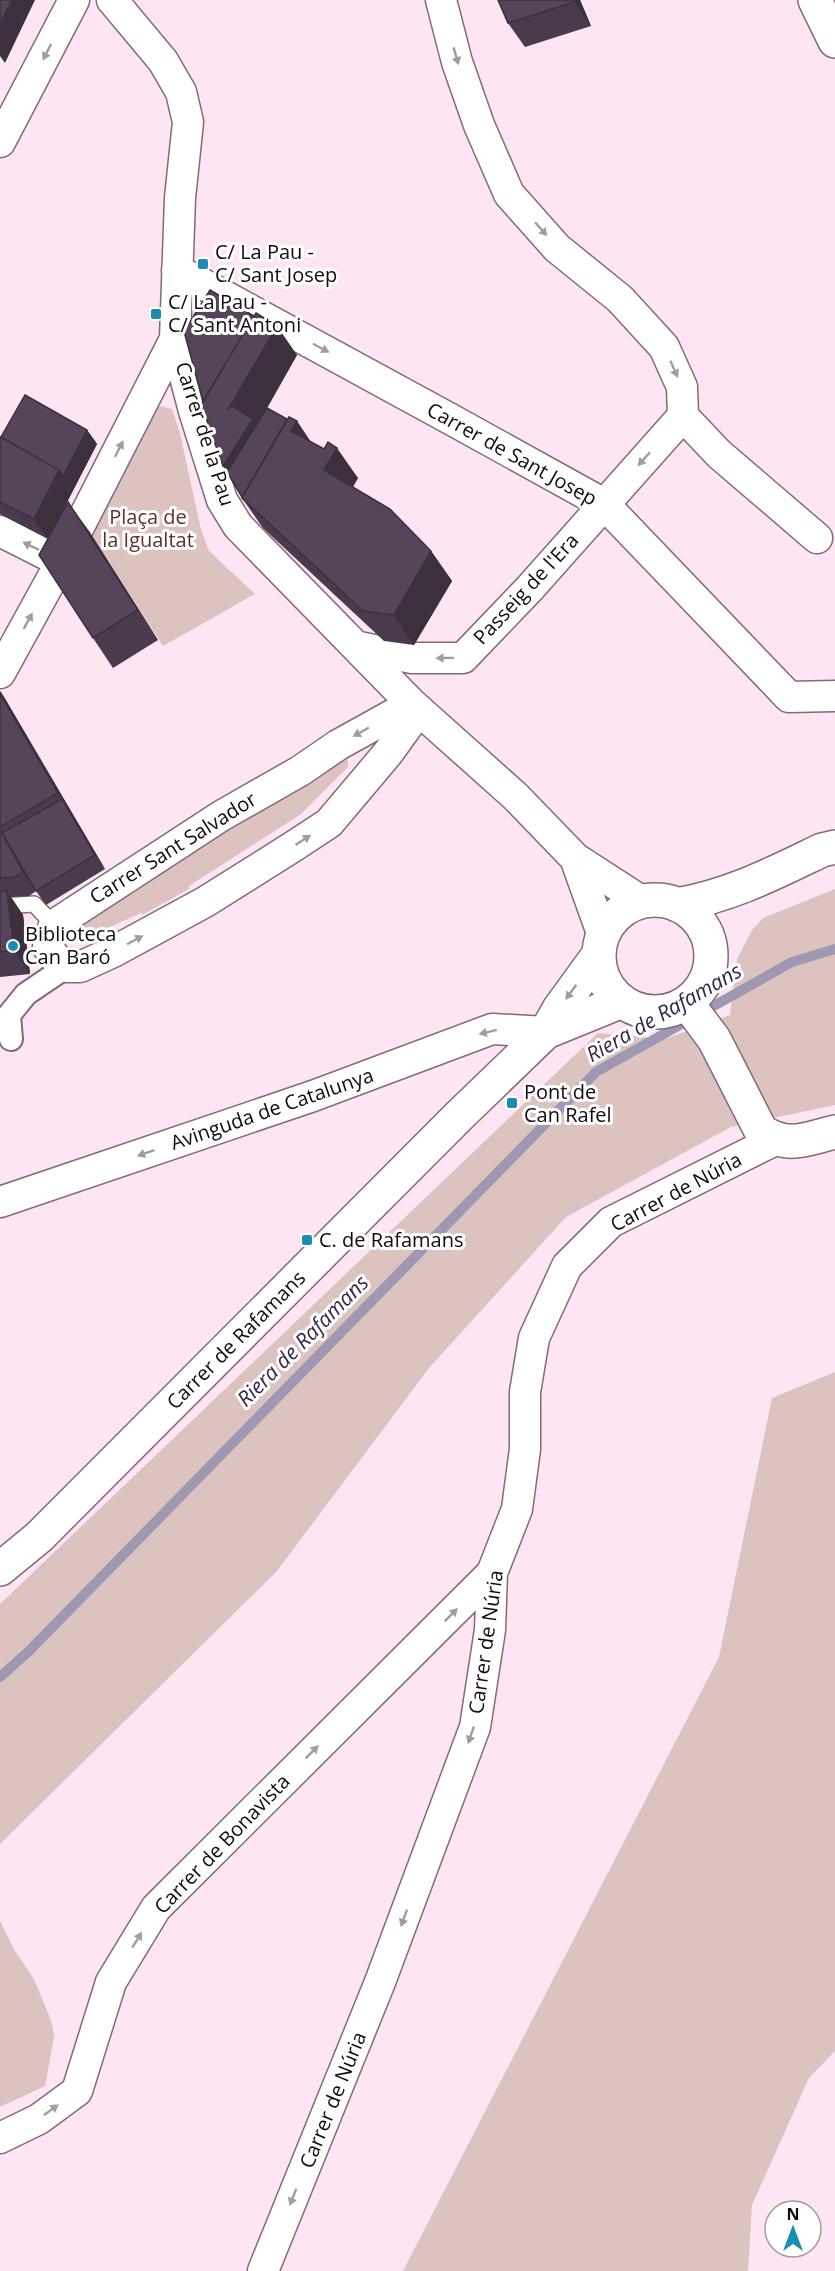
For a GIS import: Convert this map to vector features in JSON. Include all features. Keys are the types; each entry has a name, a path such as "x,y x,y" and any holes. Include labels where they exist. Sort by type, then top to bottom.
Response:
{"street":[{"path":"0,142 74,0"},
{"name":"Carrer de la Pau","path":"112,0 162,61 181,92 189,122 180,198 175,339 194,411 222,500 238,526 416,707 515,796 575,858 644,902"},
{"path":"441,0 457,62 509,194 557,248 620,299 664,347 682,387 683,416 719,454 817,538"},
{"path":"815,0 835,41"},
{"name":"Carrer de Sant Josep","path":"177,270 604,504 789,697 835,696"},
{"path":"0,673 61,562 175,339"},
{"name":"Passeig de l'Era","path":"359,647 412,658 463,658 530,588 683,416"},
{"path":"0,531 61,562"},
{"path":"11,1039 9,1014 26,994 66,967 80,967 113,952 205,902 330,823 388,753 416,707"},
{"name":"Carrer Sant Salvador","path":"54,925 221,816 300,771 338,745 416,707"},
{"path":"677,905 722,895 745,887 822,850 835,847"},
{"name":"Carrer de la Pau","path":"575,858 587,886 601,945"},
{"path":"710,958 698,920 677,905 661,901 644,902 620,914 613,920 601,945 604,980 613,994 633,1006 668,1011 687,1003 702,987 721,921 745,887"},
{"path":"54,925 48,947 56,959 66,967"},
{"name":"Carrer de Rafamans","path":"0,1569 39,1537 459,1116 546,1032 601,945"},
{"path":"687,1003 714,1039 742,1095 768,1136 799,1142 835,1132"},
{"name":"Carrer de Rafamans","path":"546,1032 633,1006"},
{"name":"Avinguda de Catalunya","path":"0,1202 313,1096 492,1029 546,1032"},
{"name":"Carrer de Núria","path":"263,2271 381,1982 475,1727 490,1630 492,1573 517,1509 525,1449 525,1392 534,1338 567,1266 611,1222 768,1136"},
{"name":"Carrer de Bonavista","path":"0,2138 39,2119 77,2091 111,1982 156,1908 492,1573"}],"lane":[{"path":"0,906 34,904 54,925"}],"green space":[{"name":"Plaça de la Igualtat","path":"156,405 172,409 180,433 201,530 209,551 255,594 163,646 89,531"},
{"path":"344,758 348,759 348,767 301,814 189,886 189,889 142,915 141,913 84,939 77,939 69,932 236,824"},
{"path":"835,889 835,1105 731,1127 566,1217 429,1368 277,1571 0,1844 0,1604 598,1033 665,1039 730,1015 737,959 752,930 763,918"},
{"path":"835,1372 835,2051 809,2078 752,2205 748,2271 403,2271 719,1657 772,1398"},
{"path":"0,1921 15,1951 34,1979 52,2023 54,2037 45,2086 0,2107"}],"building":[{"path":"0,0 12,0 0,25"},
{"path":"498,0 573,0 574,2 508,23"},
{"path":"210,290 254,316 203,402 184,331"},
{"path":"256,313 277,326 228,410 232,406 253,419 223,466 201,404"},
{"path":"25,395 87,430 63,476 59,470 1,437"},
{"path":"267,408 287,419 242,497 227,472"},
{"path":"289,417 297,421 291,431 324,449 328,442 337,448 324,470 390,509 431,551 394,615 363,611 242,498"},
{"path":"0,437 59,470 34,519 0,502"},
{"path":"68,502 138,610 93,638 39,555"},
{"path":"0,694 58,793 0,827"},
{"path":"62,799 95,855 36,891 2,833"},
{"path":"0,830 23,872 15,877 0,878"},
{"path":"0,891 7,891 14,950 0,952"}],"waterway":[{"name":"Riera de Rafamans","path":"0,1677 29,1651 596,1072 792,962 835,949"}],"place":[{"name":"C/ La Pau - C/ Sant Josep","path":"203,264"},
{"name":"C/ La Pau - C/ Sant Antoni","path":"156,314"},
{"name":"Biblioteca Can Baró","path":"13,946"},
{"name":"Pont de Can Rafel","path":"512,1103"},
{"name":"C. de Rafamans","path":"307,1240"}]}
